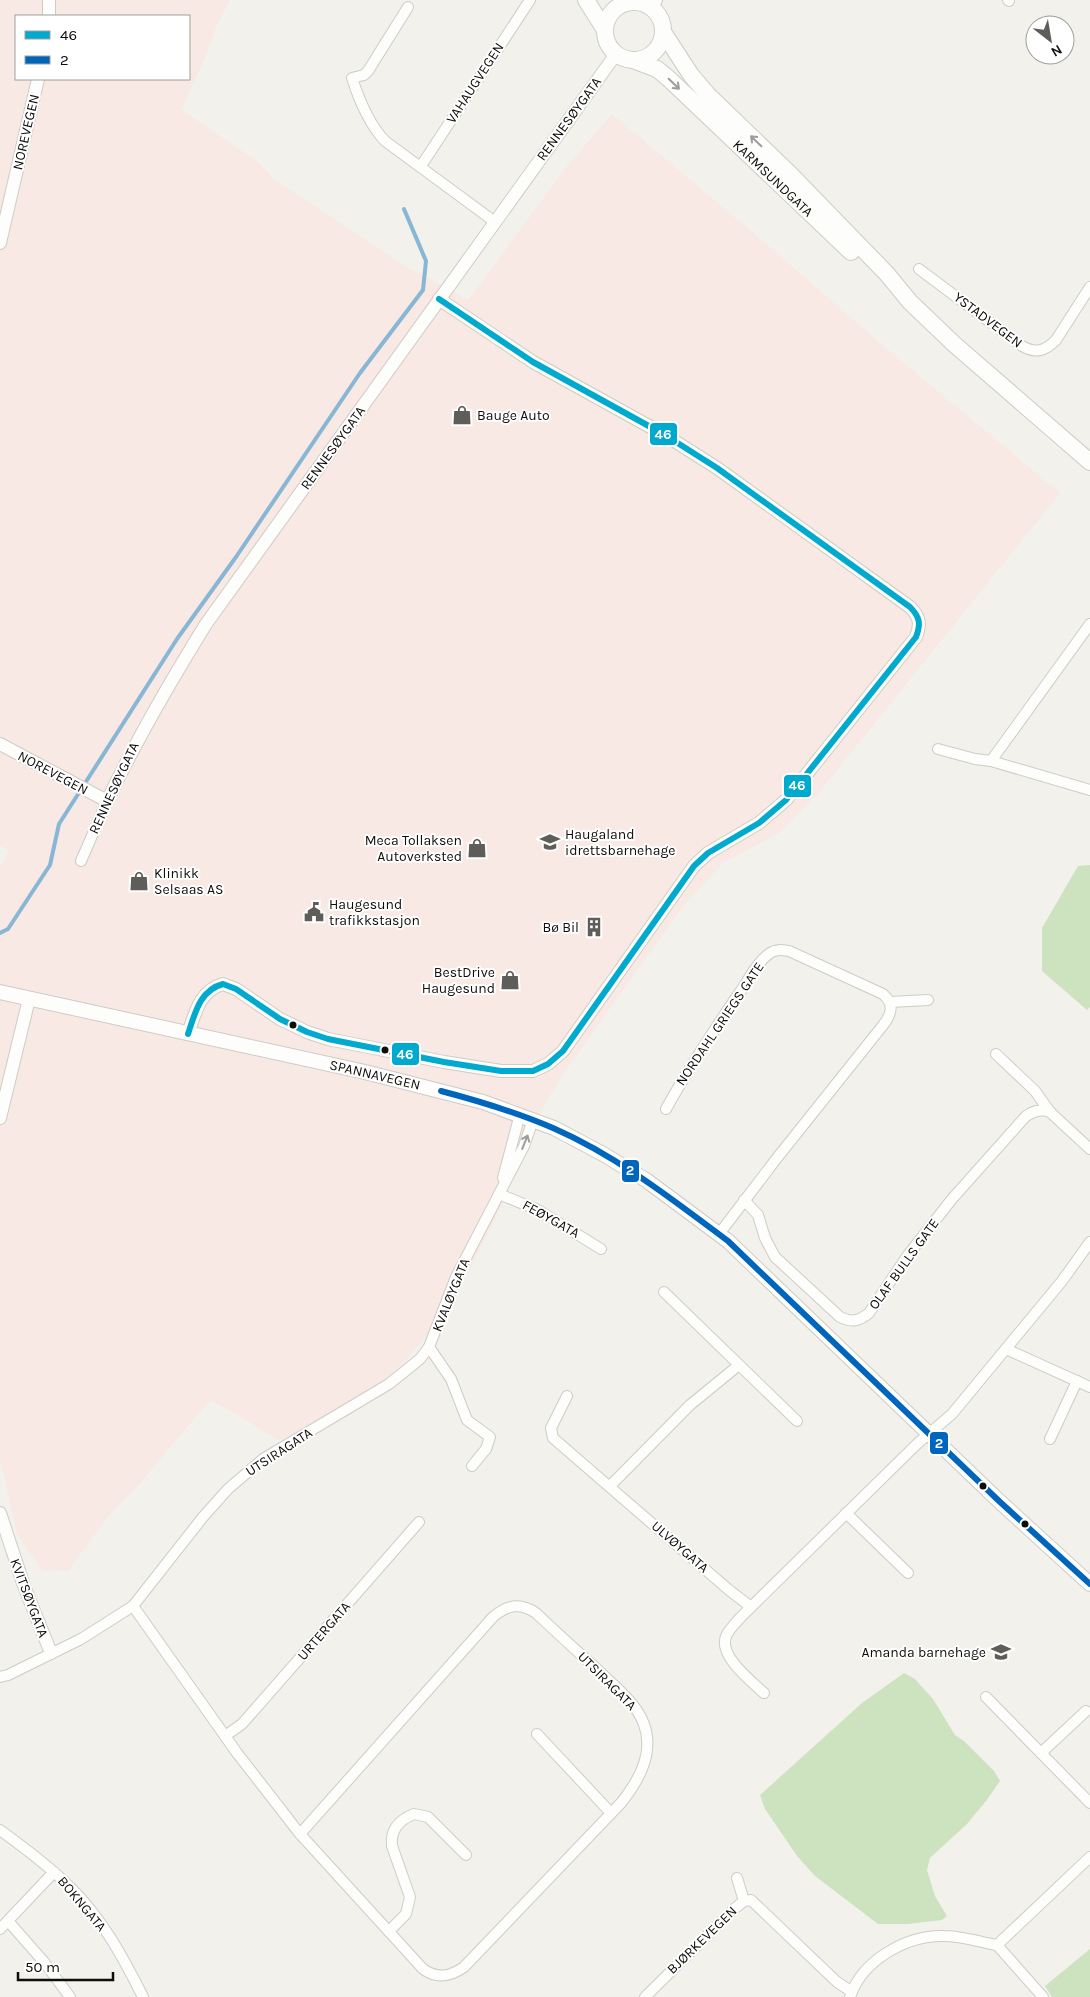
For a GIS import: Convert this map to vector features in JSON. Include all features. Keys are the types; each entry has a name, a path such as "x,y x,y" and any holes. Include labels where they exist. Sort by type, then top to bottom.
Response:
{"highway":[{"path":"586,0 605,30 609,46 616,54 633,60 651,54 660,44 663,32 661,20 644,2 620,5 612,11 607,20 605,30"},
{"name":"KARMSUNDGATA","path":"663,32 691,75 708,94 791,175 887,274 910,302 954,344 1090,462"},
{"name":"KARMSUNDGATA","path":"633,60 657,70 668,78 882,282 910,302"}],"main road":[{"name":"SPANNAVEGEN","path":"0,992 29,1000 366,1072 484,1102 520,1114 579,1141 627,1168 683,1206 719,1234 999,1501 1090,1584"}],"street":[{"path":"49,0 49,15"},
{"name":"VAHAUGVEGEN","path":"421,166 530,0"},
{"path":"408,8 368,71 364,75 352,78 368,116 380,136 408,159 421,166 495,222"},
{"name":"RENNESØYGATA","path":"82,861 133,746 206,624 616,54"},
{"name":"NOREVEGEN","path":"0,243 38,80"},
{"name":"YSTADVEGEN","path":"919,269 1022,346 1037,352 1049,347 1056,340 1090,287"},
{"path":"188,1034 200,999 209,990 223,984 236,989 294,1027 328,1039 444,1062 501,1071 533,1071 548,1064 563,1051 694,866 708,853 759,823 786,800 916,637 919,621 917,614 910,607 717,468 665,435 533,362 440,299"},
{"path":"991,761 1090,624"},
{"name":"NOREVEGEN","path":"0,744 107,801"},
{"path":"938,749 975,759 991,761 1090,790"},
{"name":"NORDAHL GRIEGS GATE","path":"666,1109 734,1001 764,958 772,951 780,950 795,954 883,994 890,1002"},
{"path":"0,1118 29,1000"},
{"path":"719,1234 884,1024 890,1015 890,1002 928,1000"},
{"path":"996,1054 1035,1091 1050,1112 1090,1149"},
{"name":"OLAF BULLS GATE","path":"744,1200 758,1215 765,1238 775,1257 840,1317 848,1322 855,1321 868,1313 908,1255 952,1199 1026,1116 1034,1111 1050,1112"},
{"name":"KVALØYGATA","path":"499,1194 520,1114"},
{"name":"KVALØYGATA","path":"472,1466 486,1449 490,1438 467,1420 451,1379 429,1347 456,1277 524,1146 534,1120"},
{"name":"FEØYGATA","path":"499,1194 538,1210 601,1249"},
{"path":"764,1693 727,1655 724,1642 727,1634 750,1607 918,1442 952,1414 1062,1281 1090,1242"},
{"path":"664,1292 797,1421"},
{"name":"UTSIRAGATA","path":"51,1653 80,1639 133,1606 203,1517 245,1473 264,1459 389,1384 409,1369 429,1347"},
{"path":"1006,1349 1090,1387"},
{"path":"610,1486 683,1411 739,1365"},
{"path":"1050,1440 1077,1381"},
{"name":"ULVØYGATA","path":"568,1396 551,1428 553,1438 750,1607"},
{"name":"KVITSØYGATA","path":"0,1513 24,1586 51,1653"},
{"path":"846,1513 908,1573"},
{"name":"URTERGATA","path":"225,1736 242,1724 419,1522"},
{"name":"UTSIRAGATA","path":"133,1606 225,1736 300,1834 431,1975 439,1976 456,1973 472,1960 611,1813 638,1779 645,1762 647,1743 641,1716 624,1695 543,1619 528,1608 520,1605 511,1606 493,1618 300,1834"},
{"path":"0,1677 8,1675 51,1653"},
{"path":"986,1697 1090,1803"},
{"path":"1041,1753 1086,1711"},
{"path":"537,1734 611,1813"},
{"path":"389,1931 406,1914 410,1897 392,1846 393,1830 399,1823 414,1814 428,1817 466,1855"},
{"name":"BOKNGATA","path":"0,1830 34,1854 73,1890 103,1927 131,1972 142,1997"},
{"path":"997,1945 1090,1857"},
{"path":"0,1929 54,1872"},
{"path":"736,1878 744,1901"},
{"name":"BJØRKEVEGEN","path":"645,1997 734,1909 744,1901 751,1900 851,1995"},
{"path":"8,1921 44,1962 70,1997"},
{"path":"851,1995 871,1966 884,1955 914,1940 930,1936 946,1936 997,1945 1043,1997"}],"shaded area":[{"path":"0,0 230,0 216,27 205,58 182,110 255,160 274,179 407,267 468,300 568,165 612,114 887,349 1060,493 820,791 779,833 724,862 684,905 570,1064 536,1118 497,1216 478,1254 458,1289 422,1341 404,1362 383,1382 360,1397 279,1441 235,1413 210,1400 141,1482 106,1519 68,1571 42,1570 18,1536 0,1459 0,866 10,850 0,846"}],"green space":[{"path":"1090,865 1090,1007 1087,1010 1042,971 1042,928 1078,866"},
{"path":"904,1673 915,1679 933,1699 955,1735 964,1741 994,1771 1000,1781 967,1824 930,1858 927,1870 935,1896 947,1916 942,1920 908,1924 878,1924 815,1876 797,1856 765,1809 760,1795 862,1703"},
{"path":"1090,1949 1090,1997 1052,1997 1045,1986"}],"waterway":[{"path":"0,933 8,929 50,865 59,824 177,639 236,557 360,373 423,290 426,261 404,209"}],"transit line":[{"name":"46","path":"188,1034 196,1011 204,997 209,991 223,984 236,989 280,1019 307,1032 328,1039 444,1062 501,1071 533,1071 548,1064 563,1051 694,866 708,853 759,823 786,800 916,637 918,632 918,617 910,607 717,468 665,435 533,362 439,299"},
{"name":"2","path":"441,1091 511,1112 577,1139 644,1179 728,1241 999,1501 1090,1584"}],"place":[{"name":"Bauge Auto","path":"462,415"},
{"name":"Haugaland idrettsbarnehage","path":"550,842"},
{"name":"Meca Tollaksen Autoverksted","path":"477,848"},
{"name":"Klinikk Selsaas AS","path":"139,881"},
{"name":"Haugesund trafikkstasjon","path":"314,912"},
{"name":"Bø Bil","path":"594,927"},
{"name":"BestDrive Haugesund","path":"510,980"},
{"name":"Amanda barnehage","path":"1001,1652"}]}
